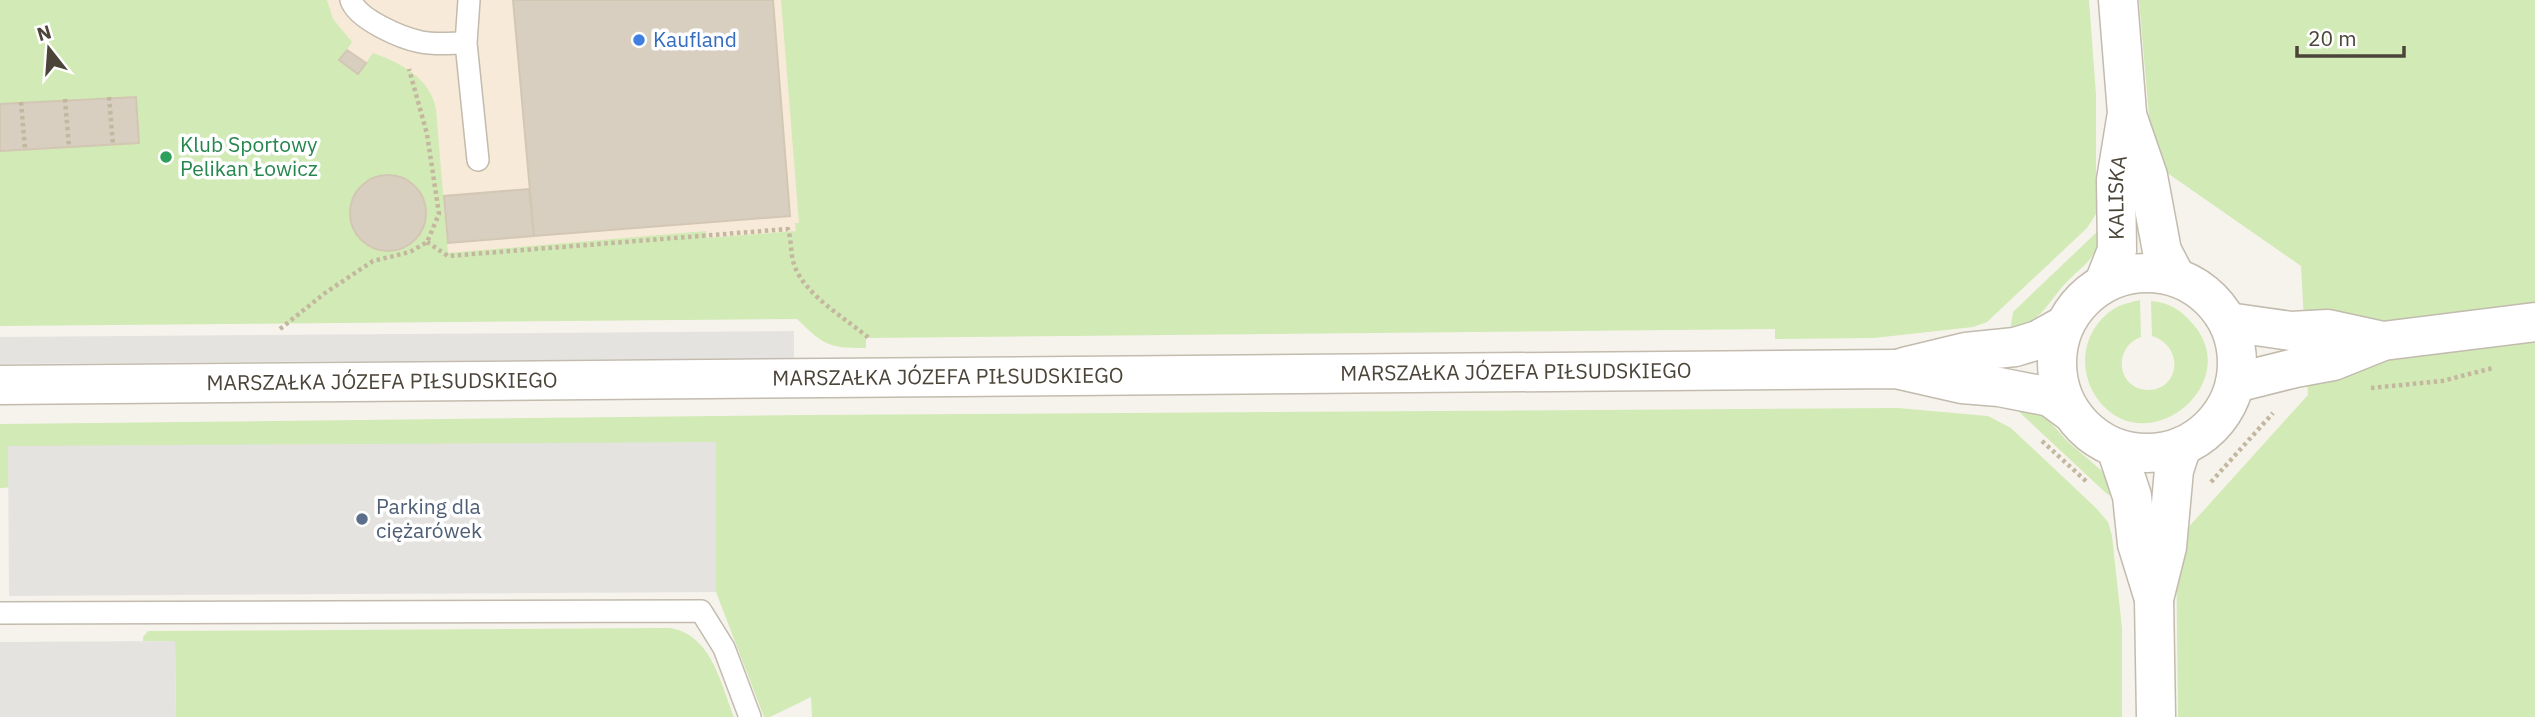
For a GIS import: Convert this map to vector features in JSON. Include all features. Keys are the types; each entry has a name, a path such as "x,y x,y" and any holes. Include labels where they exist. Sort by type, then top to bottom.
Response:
{"street":[{"name":"KALISKA","path":"2104,282 2117,250 2116,180 2127,113 2118,0"},
{"name":"KALISKA","path":"2127,113 2148,176 2162,250 2175,276"},
{"path":"2151,272 2175,276 2206,294 2228,322 2235,341 2238,362 2230,400 2221,414 2197,438 2182,446 2169,451 2142,453 2116,448 2089,433 2069,411 2057,378 2056,360 2063,326 2087,294 2104,282 2127,274 2151,272"},
{"path":"2228,322 2291,331 2328,328 2383,341"},
{"path":"2235,383 2333,362 2383,341 2535,322"},
{"name":"MARSZAŁKA JÓZEFA PIŁSUDSKIEGO","path":"0,385 1896,369 1966,352 2015,347 2038,340 2063,326"},
{"name":"MARSZAŁKA JÓZEFA PIŁSUDSKIEGO","path":"1896,369 1962,384 1999,387 2050,397 2069,411"},
{"path":"2156,717 2154,599 2167,547 2174,470 2182,446"},
{"path":"2116,448 2132,496 2137,544 2154,599"}],"lane":[{"path":"351,0 353,9 376,25 421,43 466,43"},
{"path":"469,0 466,43 478,160"},
{"path":"0,613 701,611 724,648 750,717"}],"path":[{"path":"280,329 325,293 373,261 410,252 427,242 439,214 426,134 401,34"},
{"path":"109,97 114,144"},
{"path":"65,99 69,147"},
{"path":"21,102 25,149"},
{"path":"427,242 448,256 788,229 794,267 800,277 813,292 875,345"},
{"path":"2442,381 2502,366"}],"shaded area":[{"path":"319,0 794,0 817,294 343,299"},
{"path":"794,331 794,358 0,364 0,337"},
{"name":"Parking dla ciężarówek","path":"716,442 716,592 9,596 8,446"},
{"path":"175,641 176,717 0,717 0,642"}],"green space":[{"path":"0,0 327,0 333,19 352,42 339,61 358,74 373,53 384,57 413,73 433,98 448,253 706,231 707,238 796,231 795,223 799,223 781,0 2089,0 2096,95 2096,214 2087,228 1987,322 1973,327 1874,338 1775,339 1775,329 866,338 866,348 834,346 820,340 797,319 0,326"},
{"path":"2139,0 2535,0 2535,717 2178,717 2176,541 2308,395 2301,266 2153,163"},
{"path":"2100,229 2103,230 2099,242 2088,262 2063,286 2041,313 2010,331 2013,312"},
{"path":"2140,300 2141,337 2132,342 2122,358 2124,375 2129,382 2137,388 2147,390 2158,388 2172,376 2174,358 2170,349 2163,341 2152,336 2151,301 2174,308 2192,323 2206,346 2207,369 2199,390 2184,407 2164,419 2142,423 2119,418 2099,401 2091,388 2085,362 2091,336 2098,324 2119,306"},
{"path":"1898,408 1988,416 2011,428 2108,522 2112,536 2122,628 2122,717 812,717 811,697 770,717 764,717 716,592 716,443 0,488 0,424 806,415"},
{"path":"2016,409 2044,415 2066,440 2102,471 2115,497 2107,494"},
{"path":"669,628 695,639 705,650 719,676 734,717 176,717 175,641 143,641 148,631"}],"building":[{"path":"513,0 773,0 790,216 534,236"},
{"path":"347,50 366,63 358,74 339,60"},
{"path":"136,97 139,143 0,151 0,104"},
{"path":"388,175 402,178 415,186 423,199 426,213 423,227 415,240 402,248 388,251 374,248 361,240 353,227 350,213 353,199 361,186 374,178"},
{"path":"529,189 534,236 448,243 444,196"}],"place":[{"name":"Kaufland","path":"639,40"},
{"name":"Klub Sportowy Pelikan Łowicz","path":"166,157"},
{"name":"Parking dla ciężarówek","path":"362,519"}]}
